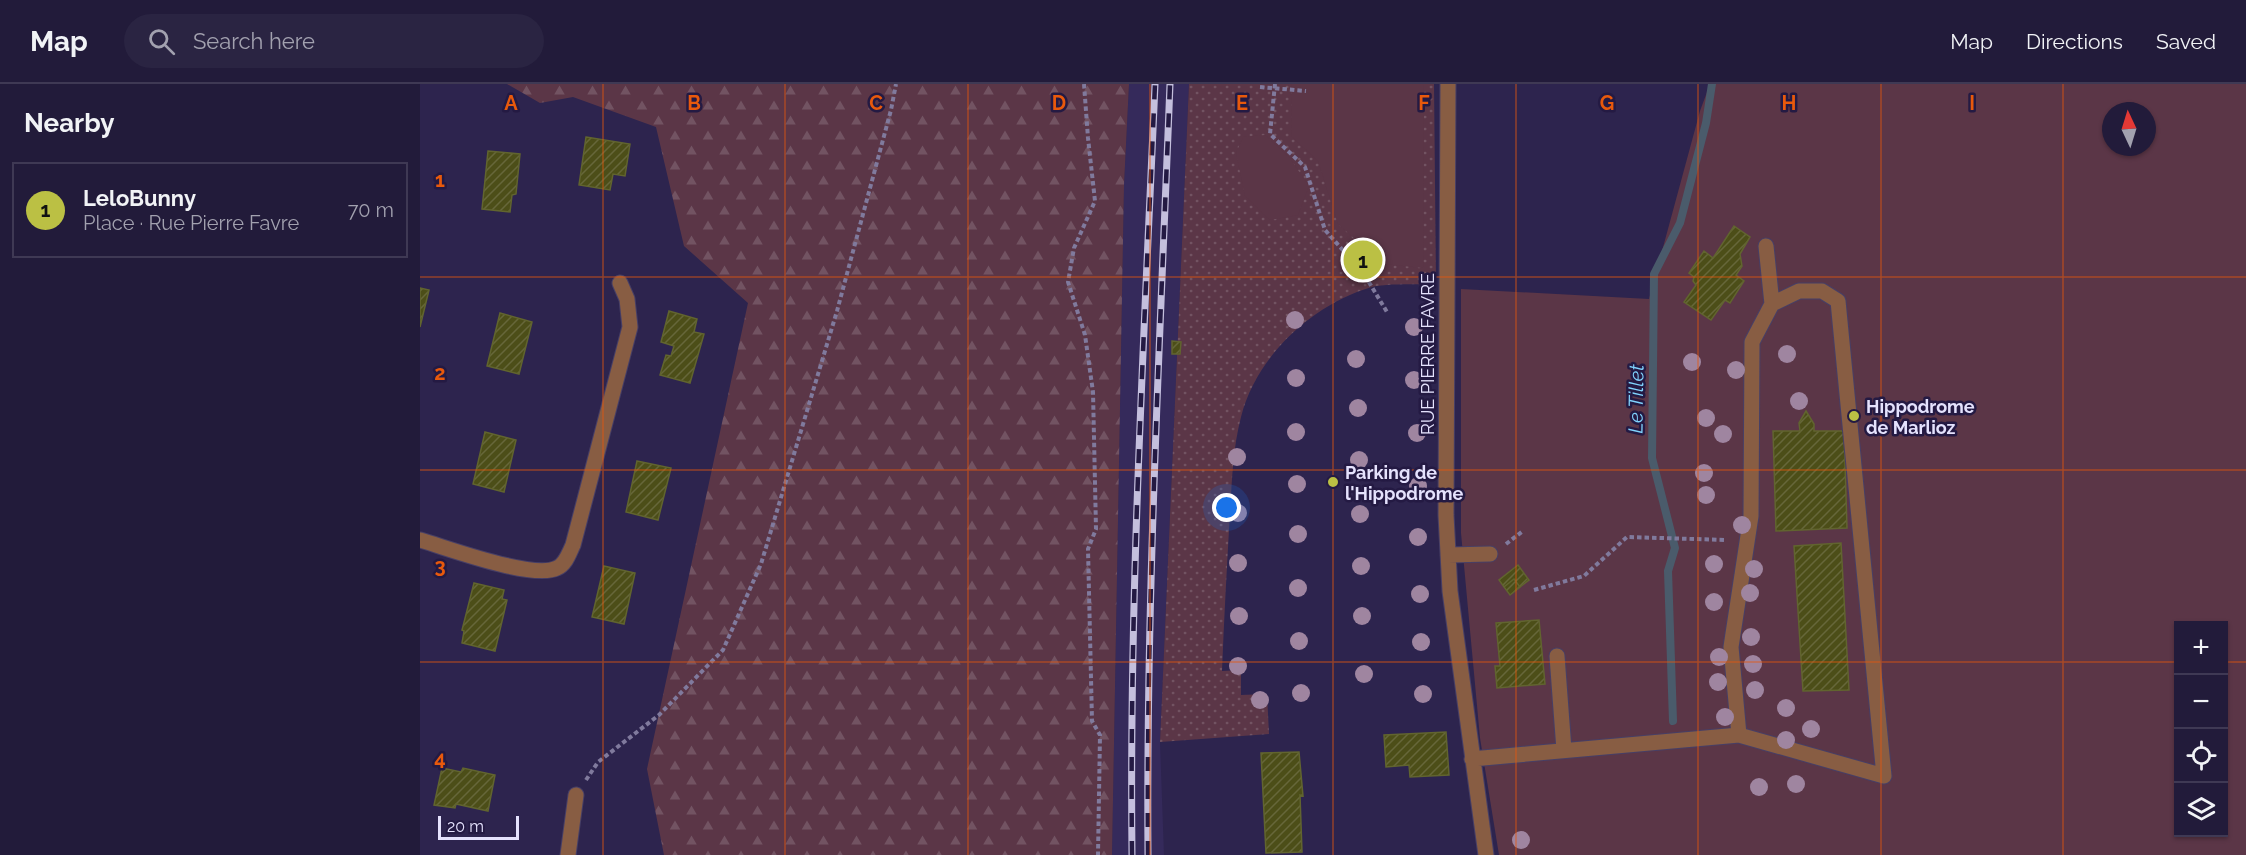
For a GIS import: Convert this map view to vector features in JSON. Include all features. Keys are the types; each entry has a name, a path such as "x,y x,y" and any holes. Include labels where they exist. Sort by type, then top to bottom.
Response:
{"street":[{"name":"RUE PIERRE FAVRE","path":"1448,84 1446,515 1450,591 1486,855"},
{"path":"1739,735 1731,647 1751,516 1752,342 1772,304 1766,246"},
{"path":"420,540 536,572 560,567 567,559 573,545 630,327 627,299 620,283"},
{"path":"1472,759 1739,735 1884,776 1838,301 1822,291 1799,291 1772,304"},
{"path":"1449,555 1490,554"},
{"path":"1557,656 1564,750"},
{"path":"568,855 576,795"}],"path":[{"path":"576,795 598,762 659,715 723,650 761,564 827,344 891,110 896,84"},
{"path":"1084,84 1095,201 1074,248 1068,282 1085,335 1093,392 1096,529 1088,549 1092,721 1100,735 1098,855"},
{"path":"1274,86 1270,134 1305,167 1325,230 1364,274 1387,312"},
{"path":"1260,87 1274,86 1306,91"},
{"path":"1534,590 1584,576 1627,537 1747,541"}],"shaded area":[{"path":"1129,84 1189,84 1160,742 1164,855 1112,855 1124,185"}],"green space":[{"path":"507,84 1129,84 1124,185 1112,855 664,855 647,769 748,303 684,246 656,127 573,97 540,103"},
{"path":"1189,84 1434,84 1436,284 1379,286 1350,295 1329,306 1290,336 1273,354 1260,373 1249,395 1238,428 1232,476 1222,671 1241,670 1241,695 1267,694 1269,734 1160,742"},
{"path":"1292,84 1424,84 1423,268 1383,264 1338,224 1318,161 1291,136"},
{"name":"Hippodrome de Marlioz","path":"1710,84 2246,84 2246,855 1499,855 1480,738 1461,533 1461,289 1649,299 1700,111"},
{"path":"1265,135 1289,157 1309,186 1298,215 1270,220 1245,196 1236,153 1243,137"}],"building":[{"path":"586,137 630,144 625,176 613,174 610,190 579,185"},
{"path":"488,151 520,154 516,194 512,195 510,212 482,209"},
{"path":"1734,226 1750,237 1740,254 1742,266 1736,275 1744,281 1730,303 1725,300 1711,320 1684,302 1696,285 1693,281 1694,277 1689,273 1704,251 1713,258"},
{"path":"420,288 429,290 420,327"},
{"path":"669,311 697,319 694,332 704,334 690,383 660,375 666,355 671,356 674,346 661,342"},
{"path":"500,313 532,322 519,374 487,366"},
{"path":"1172,341 1181,342 1180,354 1172,354"},
{"path":"1806,411 1814,424 1814,431 1844,431 1847,528 1776,531 1773,431 1800,431 1799,423"},
{"path":"485,432 516,440 504,492 473,484"},
{"path":"637,461 671,468 658,520 626,512"},
{"path":"1841,543 1849,690 1803,691 1794,546"},
{"path":"1518,565 1529,580 1520,587 1514,579 1504,587 1499,580"},
{"path":"604,566 635,573 624,624 592,617"},
{"path":"1514,579 1520,587 1510,595 1504,587"},
{"path":"474,583 504,590 502,599 507,600 495,651 462,643 464,631 462,630"},
{"path":"1539,620 1545,684 1497,688 1495,666 1500,666 1496,623"},
{"path":"1446,732 1449,775 1410,777 1409,765 1386,767 1384,735"},
{"path":"1299,752 1303,796 1300,795 1302,852 1266,853 1261,753"},
{"path":"442,768 461,772 463,768 495,775 488,811 456,804 455,808 434,805"}],"waterway":[{"name":"Le Tillet","path":"1673,721 1668,571 1675,548 1652,458 1654,274 1680,223 1706,123 1712,84"}],"railway":[{"path":"1132,855 1135,566 1155,84"},
{"path":"1148,855 1151,566 1170,84"}],"place":[{"name":"LeloBunny","path":"1363,260"},
{"name":"Hippodrome de Marlioz","path":"1854,416"},
{"name":"Parking de l'Hippodrome","path":"1333,482"}]}
